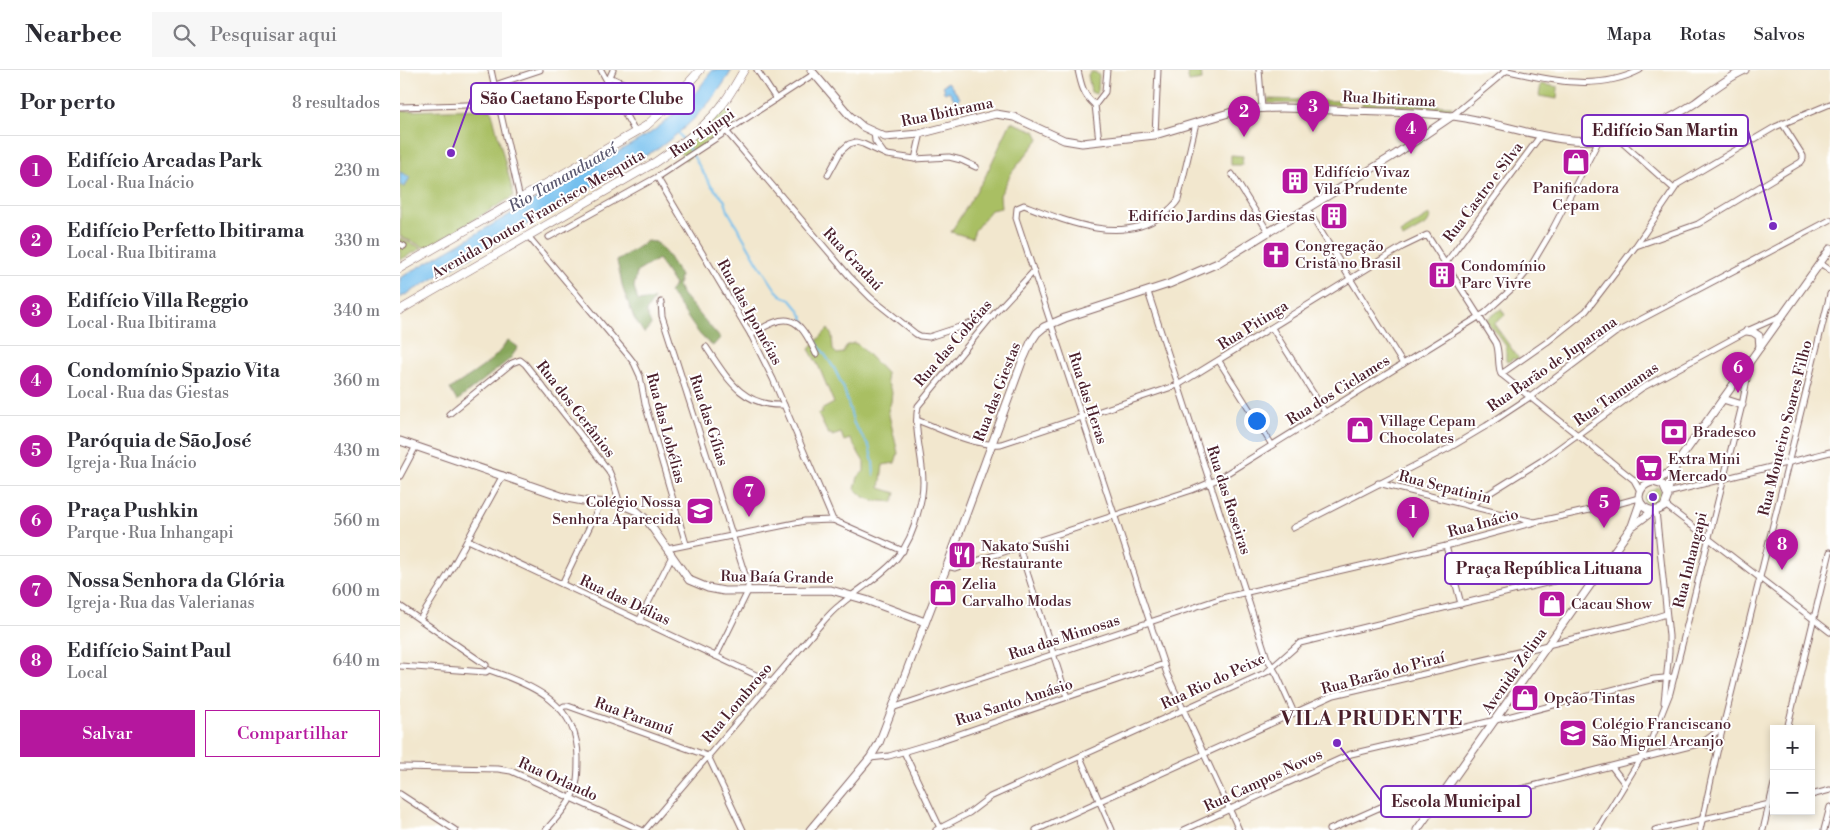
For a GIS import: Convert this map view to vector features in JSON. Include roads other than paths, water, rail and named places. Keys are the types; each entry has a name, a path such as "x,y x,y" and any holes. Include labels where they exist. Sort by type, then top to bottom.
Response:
{"highway":[{"path":"400,268 652,121 700,70"},
{"name":"Avenida Doutor Francisco Mesquita","path":"400,310 677,148 700,129 719,109 744,70"}],"main road":[{"name":"Rua Ibitirama","path":"812,72 850,116 863,127 885,137 920,134 996,114 1009,115 1026,121 1054,136 1071,142 1082,143 1155,135 1232,112 1262,108 1436,114 1541,135 1584,141 1599,140 1617,138 1667,120 1739,71"},
{"name":"Rua das Giestas","path":"810,830 870,758 879,743 1027,350 1037,333 1051,324 1148,292 1218,263 1424,136 1452,116"},
{"path":"1678,462 1667,492 1666,505 1655,511 1646,509 1640,497 1646,485 1667,474 1678,462 1830,250"},
{"path":"1747,331 1759,336 1760,348"},
{"path":"1724,399 1742,405"},
{"name":"Rua Baía Grande","path":"400,440 567,498 620,504 637,512 646,519 689,580 697,584 724,592 831,590 853,595 925,622"},
{"path":"1653,482 1663,486 1667,492"},
{"name":"Avenida Zelina","path":"1417,830 1632,526 1640,497"},
{"name":"Avenida Zelina","path":"1632,526 1655,511"}],"street":[{"path":"491,70 520,199"},
{"path":"494,85 540,70"},
{"path":"601,70 608,79 635,132"},
{"path":"608,79 613,70"},
{"path":"757,70 776,99"},
{"path":"1078,70 1083,90 1089,100 1095,105"},
{"path":"1098,141 1095,105 1104,92 1107,70"},
{"path":"1155,135 1158,70"},
{"path":"1259,70 1262,108"},
{"path":"1452,116 1506,70 1549,79 1597,83 1623,77 1640,70"},
{"name":"Rua Tujupi","path":"550,237 657,177 776,99 812,72"},
{"path":"608,79 669,105"},
{"path":"400,107 499,104"},
{"path":"1640,497 1634,480 1501,374 1547,342 1586,311 1635,247 1674,189 1691,176 1782,123 1830,104"},
{"name":"Rua das Heras","path":"1196,123 1178,200 1173,207 1149,224 1134,228 1087,227 1024,205 1017,208 1016,218 1164,664 1183,710 1239,830"},
{"path":"1635,247 1692,227 1801,162 1803,156 1782,123"},
{"name":"Rua Gradaú","path":"726,131 850,277 871,298 916,334 929,337 993,315"},
{"path":"874,132 878,146 888,155"},
{"path":"915,159 920,134"},
{"name":"Rua Castro e Silva","path":"1445,264 1541,135"},
{"path":"1617,138 1674,189"},
{"name":"Rua dos Ciclames","path":"947,566 955,568 1114,516 1210,482 1478,317 1502,300 1529,269 1555,225 1599,140"},
{"path":"828,175 841,151 852,143 863,144 888,155 915,159 949,157 976,167"},
{"path":"1232,174 1269,233"},
{"name":"Rua das Ipoméias","path":"657,177 752,335 833,520"},
{"path":"1307,209 1403,364"},
{"name":"Rua Barão de Juparana","path":"1293,528 1449,448 1530,397 1614,333 1829,223"},
{"name":"Rua das Lobélias","path":"528,236 638,369 645,404 686,544"},
{"name":"Rua Pitinga","path":"992,445 1001,444 1178,385 1350,279 1424,236 1429,237 1498,349 1501,374"},
{"path":"1820,263 1830,270"},
{"name":"Rua das Cobéias","path":"853,595 884,572 903,552 910,540 915,525 923,483 917,420 920,401 993,315 1034,271"},
{"name":"Rua das Roseiras","path":"1148,292 1267,658 1294,713"},
{"name":"Rua Monteiro Soares Filho","path":"1700,830 1718,748 1830,294"},
{"name":"Rua das Gílias","path":"661,302 662,316 733,534 748,584 748,591"},
{"name":"Rua Tamuanas","path":"1469,506 1541,461 1642,388 1747,331 1784,314"},
{"path":"752,335 777,320 789,320 802,327 816,354"},
{"path":"1272,328 1325,412"},
{"name":"Rua das Gílias","path":"706,347 742,394 762,403 784,405"},
{"name":"Rua dos Gerânios","path":"449,414 512,364 518,360 522,362 608,471 620,504"},
{"path":"1219,361 1272,445"},
{"name":"Rua Inhangapi","path":"1597,830 1640,760 1656,730 1664,709 1674,677 1742,405 1750,362"},
{"path":"917,420 973,441 992,445"},
{"path":"400,476 416,446"},
{"path":"1667,492 1830,452"},
{"path":"420,619 468,540 503,475"},
{"name":"Rua Sepatinin","path":"1378,484 1535,522"},
{"name":"Rua Inácio","path":"1246,593 1446,546 1640,497"},
{"path":"562,584 601,503"},
{"path":"1666,505 1830,632"},
{"path":"1655,511 1669,652 1664,709"},
{"path":"667,548 733,534 805,522 833,520 903,552"},
{"name":"Rua das Dálias","path":"468,540 771,682"},
{"path":"1446,546 1461,604"},
{"path":"1019,547 1068,697"},
{"path":"1788,725 1830,552"},
{"path":"639,620 672,556"},
{"name":"Rua Rio do Peixe","path":"939,829 969,813 990,797 1257,677 1273,668 1289,651 1300,643 1571,577 1582,576 1595,579"},
{"path":"716,656 748,591"},
{"name":"Rua das Mimosas","path":"891,708 1222,598 1246,593"},
{"name":"Rua Lombroso","path":"643,830 837,607 853,595"},
{"path":"400,606 487,669 537,689 548,696 570,724 578,752 576,786 572,798 546,830"},
{"name":"Rua Barão do Piraí","path":"1036,830 1334,695 1638,623 1666,614"},
{"path":"1669,652 1680,653"},
{"name":"Rua Santo Amásio","path":"870,758 904,752 1164,664"},
{"path":"400,666 487,669"},
{"name":"Rua Campos Novos","path":"1184,830 1350,754 1496,720 1654,679 1674,677"},
{"name":"Rua Paramú","path":"560,709 568,706 708,756"},
{"path":"1432,809 1612,767 1702,743 1724,726"},
{"path":"1702,743 1718,748"},
{"path":"904,752 939,829"},
{"path":"708,756 743,830"},
{"path":"1080,757 1112,830"},
{"name":"Rua Orlando","path":"400,766 505,770 643,830"},
{"path":"1612,767 1625,784"},
{"path":"1815,794 1830,790"},
{"path":"400,794 455,830"},
{"path":"1329,830 1383,806 1443,794"},
{"path":"1655,830 1770,804"},
{"path":"1763,830 1770,807"},
{"path":"1824,830 1830,807"}],"water":[{"name":"Rio Tamanduateí","path":"712,70 732,70 717,93 700,113 659,148 400,298 400,278 649,134 684,105"},
{"path":"948,82 960,98 956,102 949,91 945,93 943,91 945,89 942,86"},
{"path":"400,172 410,177 405,187 400,185"}],"waterway":[{"path":"678,132 683,140"},
{"path":"686,144 710,184 725,201 728,211 758,263 776,290 782,296 790,299 799,310 815,340 834,368 844,389 854,424 869,446 874,475"}],"place":[{"name":"Edifício Villa Reggio","path":"1313,132"},
{"name":"Edifício Perfetto Ibitirama","path":"1244,137"},
{"name":"São Caetano Esporte Clube","path":"451,153"},
{"name":"Condomínio Spazio Vita","path":"1411,154"},
{"name":"Panificadora Cepam","path":"1576,162"},
{"name":"Edifício Vivaz Vila Prudente","path":"1295,181"},
{"name":"Edifício Jardins das Giestas","path":"1334,216"},
{"name":"Edifício San Martin","path":"1773,226"},
{"name":"Congregação Cristã no Brasil","path":"1276,255"},
{"name":"Condomínio Parc Vivre","path":"1442,275"},
{"name":"Praça Pushkin","path":"1738,393"},
{"name":"Village Cepam Chocolates","path":"1360,430"},
{"name":"Bradesco","path":"1674,432"},
{"name":"Extra Mini Mercado","path":"1649,468"},
{"name":"Praça República Lituana","path":"1653,497"},
{"name":"Colégio Nossa Senhora Aparecida","path":"700,511"},
{"name":"Nossa Senhora da Glória","path":"749,517"},
{"name":"Paróquia de São José","path":"1604,528"},
{"name":"Edifício Arcadas Park","path":"1413,538"},
{"name":"Nakato Sushi Restaurante","path":"962,555"},
{"name":"Edifício Saint Paul","path":"1782,570"},
{"name":"Zelia Carvalho Modas","path":"943,593"},
{"name":"Cacau Show","path":"1552,604"},
{"name":"Opção Tintas","path":"1525,698"},
{"name":"Colégio Franciscano São Miguel Arcanjo","path":"1573,733"},
{"name":"Escola Municipal","path":"1337,743"}],"district":[{"name":"VILA PRUDENTE","path":"1372,718"}]}
